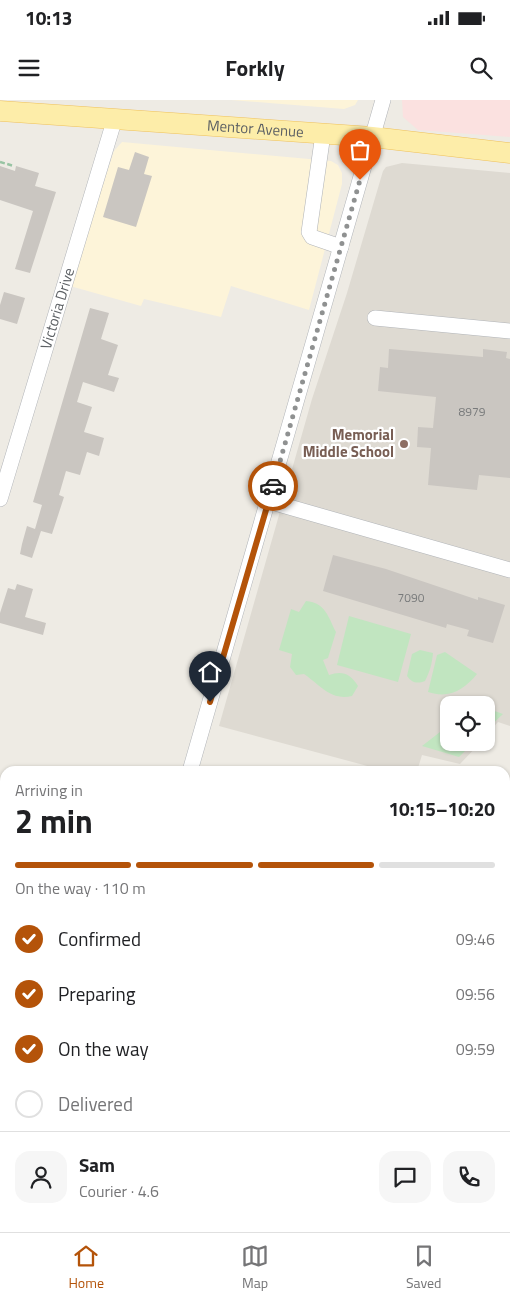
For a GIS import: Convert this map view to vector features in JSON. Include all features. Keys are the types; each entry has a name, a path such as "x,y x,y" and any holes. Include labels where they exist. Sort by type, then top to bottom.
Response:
{"main road":[{"name":"Mentor Avenue","path":"0,111 372,137 510,153"}],"street":[{"path":"191,766 383,100"},
{"name":"Victoria Drive","path":"0,499 115,118"},
{"path":"324,134 309,232 312,237 341,247"},
{"path":"375,318 510,331"},
{"path":"268,501 510,570"}],"path":[{"path":"0,162 14,166"}],"shaded area":[{"path":"231,100 358,100 355,105 344,109"},
{"path":"402,100 510,100 510,137 418,130 403,117"},
{"path":"122,142 331,161 338,165 342,173 342,184 309,310 231,286 221,317 144,299 141,306 70,286 114,151"},
{"name":"Memorial Middle School","path":"402,163 510,173 510,726 498,722 495,725 495,696 440,696 440,751 472,751 460,764 422,755 419,766 367,766 219,726 312,399 347,293 383,171 386,167"}],"green space":[{"path":"306,601 313,602 322,608 331,621 336,632 328,658 323,660 329,675 346,674 355,682 358,686 352,696 345,697 332,694 304,674 296,675 290,667 292,654 279,650 291,609 299,612"},
{"path":"349,616 411,634 398,682 337,665"},
{"path":"420,650 433,653 431,667 425,681 417,683 407,676 412,654"},
{"path":"445,652 477,674 467,685 456,692 436,694 428,692 437,655"},
{"path":"495,711 503,714 495,722"},
{"path":"440,732 440,751 465,751 459,757 422,746"}],"building":[{"path":"135,152 149,157 144,174 152,176 136,227 103,217 118,167 129,170"},
{"path":"0,166 15,171 16,166 39,173 35,186 56,192 30,273 15,269 33,211 0,200"},
{"path":"4,292 25,298 17,324 0,319 0,305"},
{"path":"90,308 109,313 101,339 118,345 108,375 119,378 114,392 83,382 77,402 92,407 84,432 104,438 99,456 87,452 80,475 66,471 59,495 64,497 52,534 41,531 32,558 20,554 22,544 27,526 35,529 42,505 33,502"},
{"path":"389,349 483,357 483,349 507,352 506,358 510,359 510,478 479,475 477,490 428,485 431,448 417,447 418,427 433,428 436,397 378,391 380,367 388,368"},
{"path":"333,555 386,569 478,600 478,597 505,605 493,643 467,636 469,630 447,624 446,628 323,591"},
{"path":"17,584 33,589 25,617 46,623 43,635 0,623 0,613 8,588 15,590"}],"way so far":[{"path":"273,486 360,180"}],"place":[{"name":"Memorial Middle School","path":"404,444"}],"route":[{"path":"210,702 273,486"}]}
